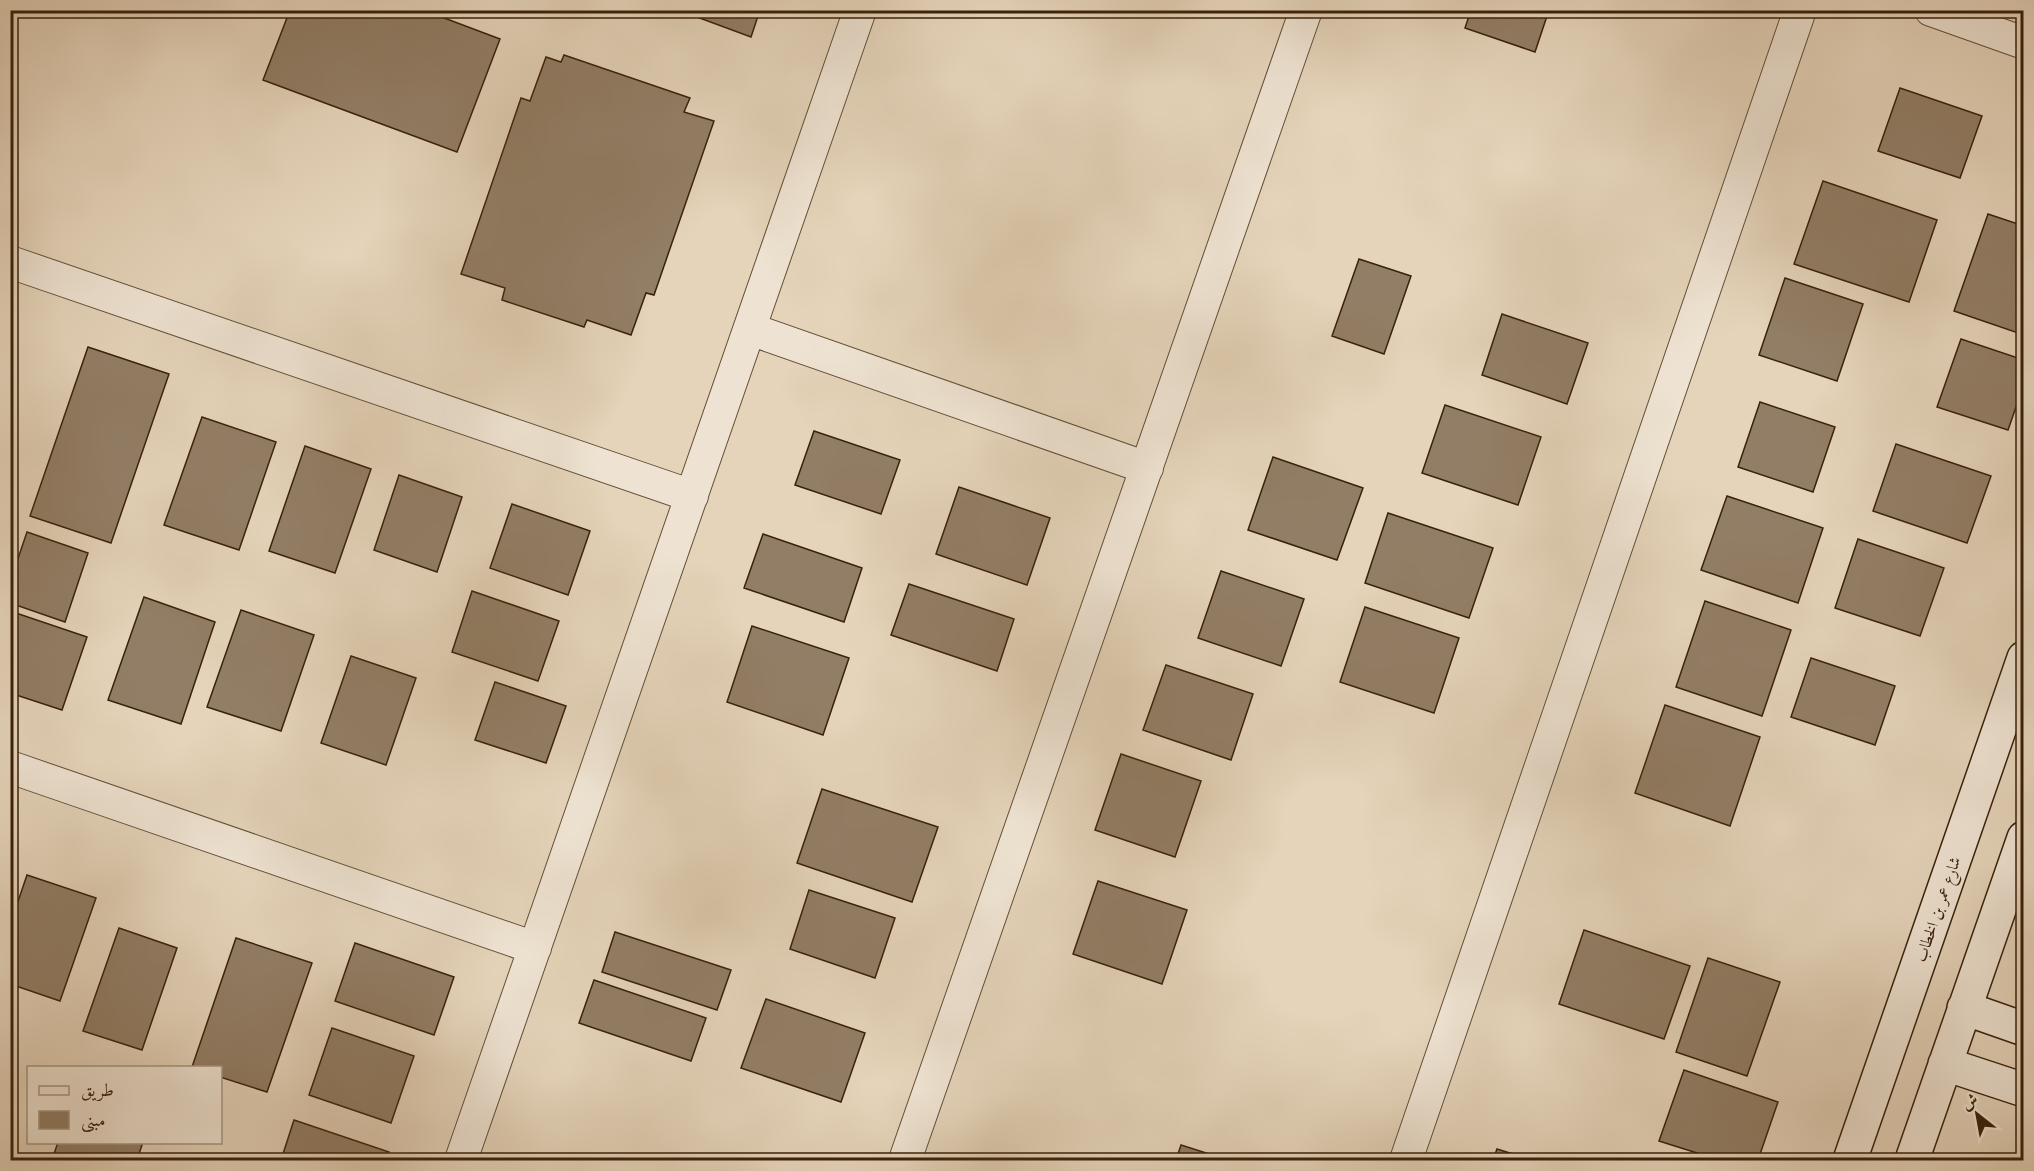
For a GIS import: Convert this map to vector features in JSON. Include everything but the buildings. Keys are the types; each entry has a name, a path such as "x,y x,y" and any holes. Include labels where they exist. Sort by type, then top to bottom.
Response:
{"street":[{"path":"461,1161 860,10"},
{"path":"905,1161 1306,10"},
{"path":"1406,1161 1800,10"},
{"path":"1931,10 2024,43"},
{"path":"10,262 692,496"},
{"path":"750,329 1146,468"},
{"name":"شارع عمر بن الخطاب","path":"1850,1161 2024,658"},
{"path":"10,767 535,948"},
{"path":"1912,1161 2024,838"},
{"path":"1964,1008 2024,1029"},
{"path":"1946,1064 2024,1090"}]}
